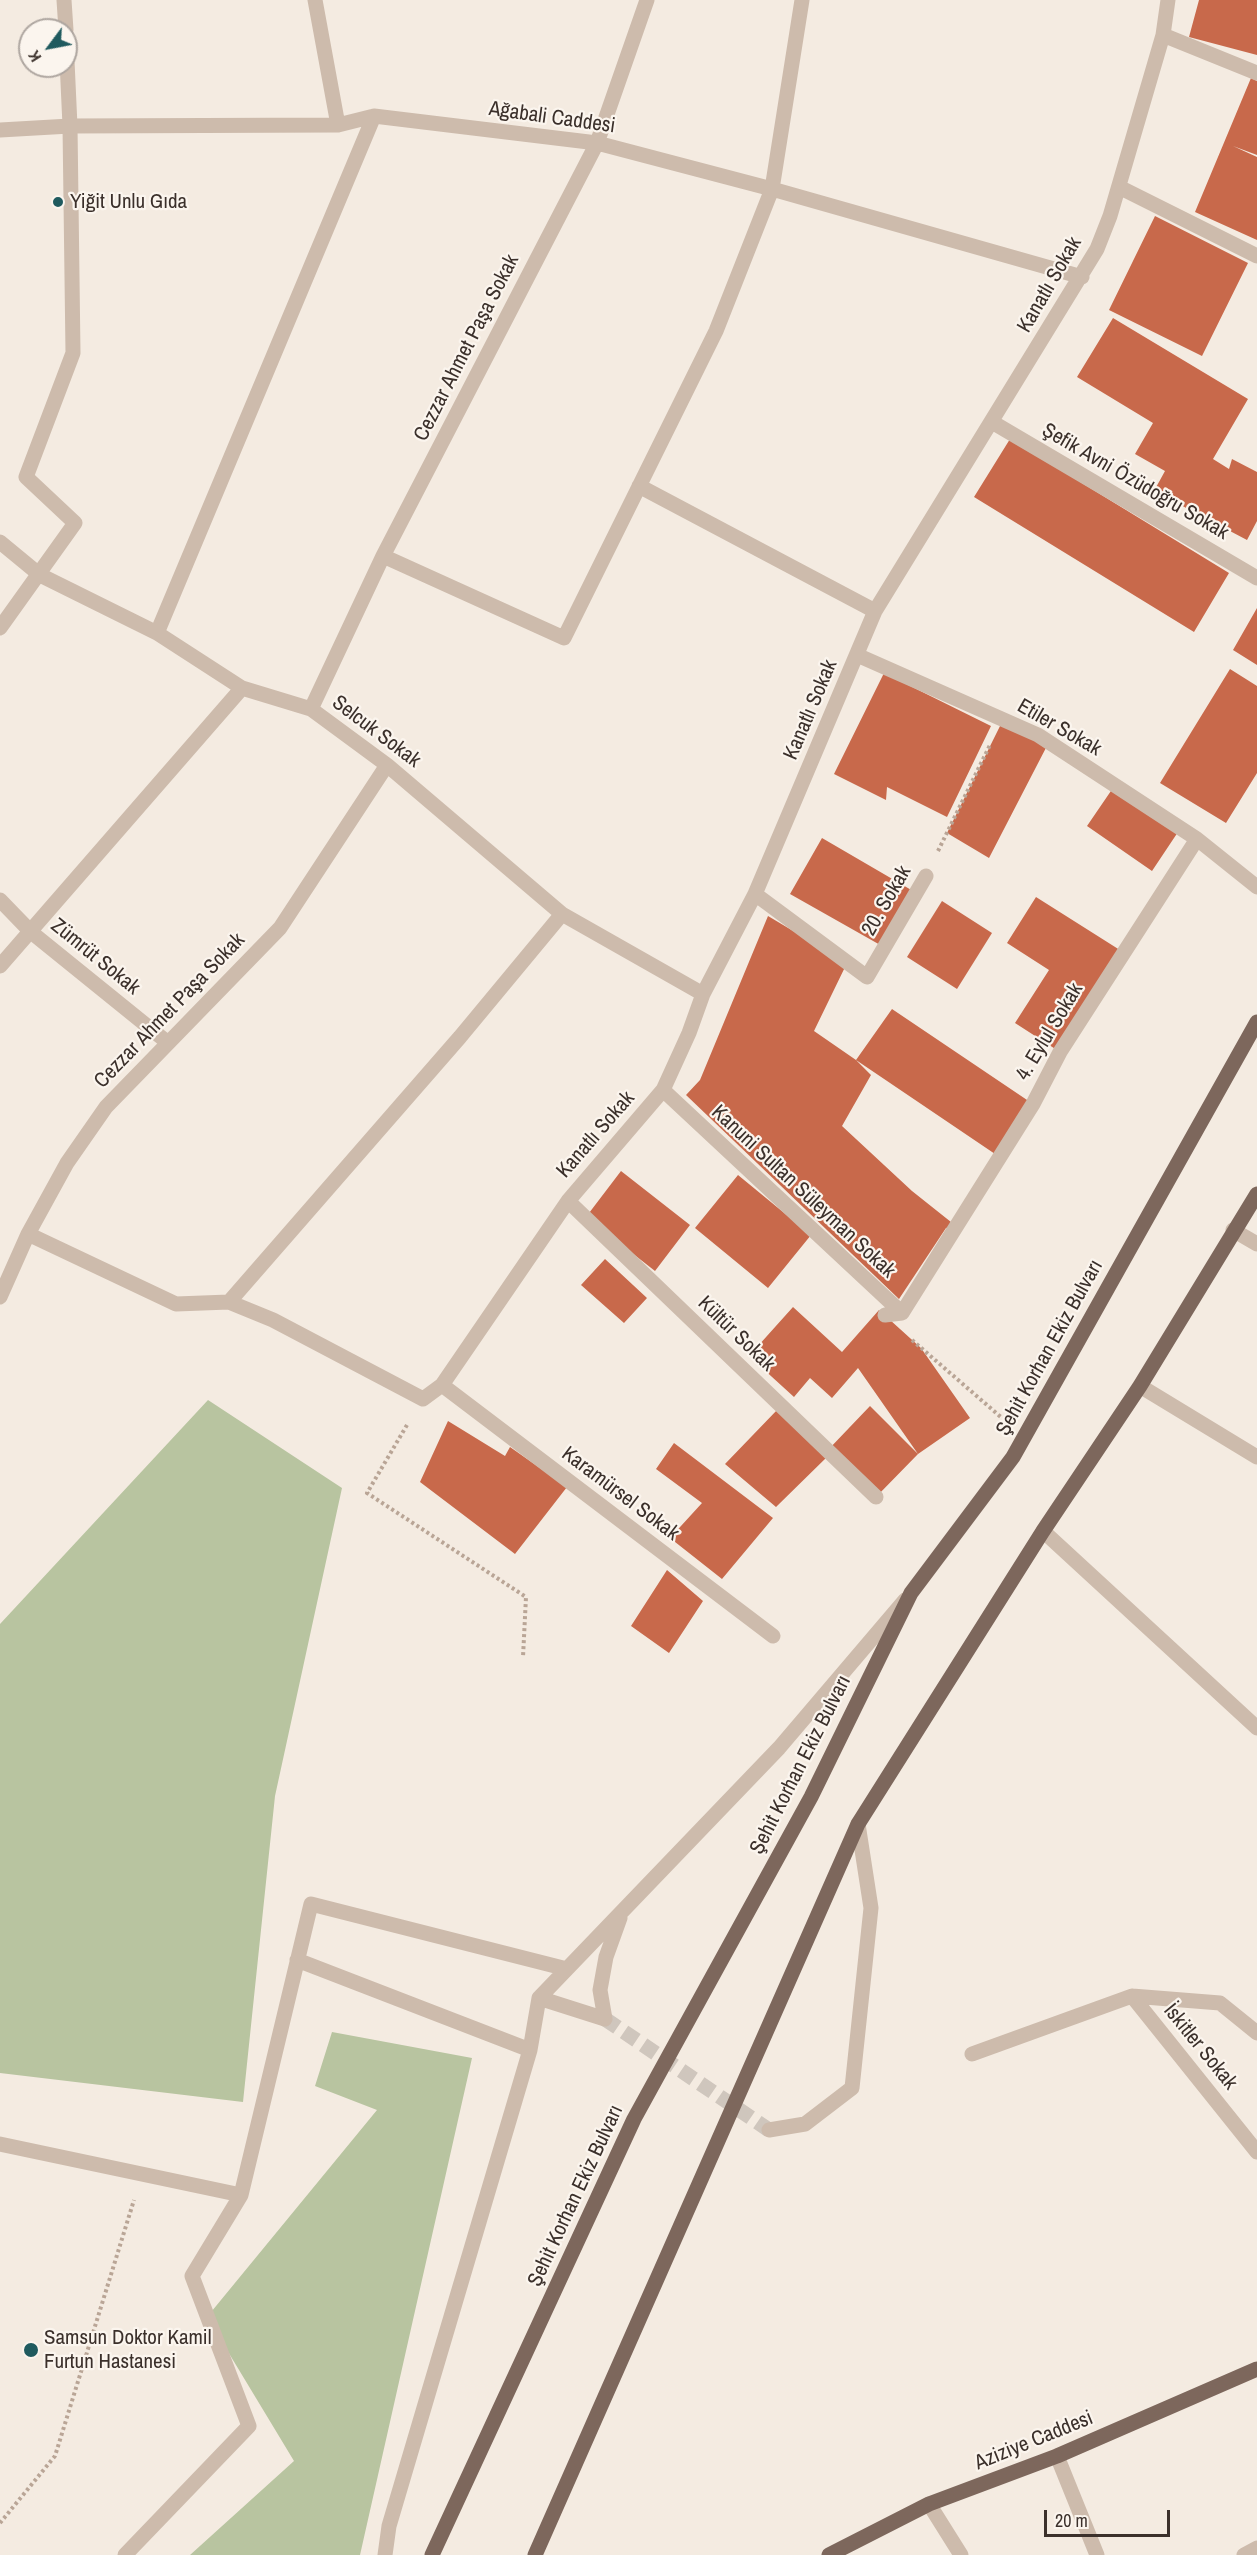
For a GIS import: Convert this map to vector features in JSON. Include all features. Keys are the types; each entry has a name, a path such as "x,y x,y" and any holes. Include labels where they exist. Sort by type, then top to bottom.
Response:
{"main road":[{"name":"Şehit Korhan Ekiz Bulvarı","path":"432,2555 634,2119 811,1797 911,1593 1013,1457 1257,1022"},
{"path":"536,2554 858,1824 1042,1531 1140,1386 1257,1194"},
{"name":"Aziziye Caddesi","path":"829,2555 929,2504 1057,2456 1257,2369"}],"street":[{"path":"64,0 65,18"},
{"path":"315,0 338,125"},
{"name":"Cezzar Ahmet Paşa Sokak","path":"311,709 383,556 597,142 647,0"},
{"path":"383,556 564,638 716,331 772,189 802,0"},
{"name":"Kanatlı Sokak","path":"423,1399 442,1385 568,1201 663,1090 704,994 755,894 874,611 1082,277 1096,249 1119,187 1162,35 1168,0"},
{"path":"1162,35 1257,73"},
{"path":"0,628 75,523 27,477 73,353 68,78"},
{"path":"157,633 374,116"},
{"name":"Ağabali Caddesi","path":"0,130 70,126 338,125 374,116 597,142 1082,277"},
{"path":"1119,187 1257,256"},
{"name":"Şefik Avni Özüdoğru Sokak","path":"992,422 1257,578"},
{"path":"639,486 874,611"},
{"name":"Selcuk Sokak","path":"0,542 40,575 157,633 242,688 311,709 387,765 562,914 704,994"},
{"name":"Etiler Sokak","path":"857,655 1038,735 1197,839"},
{"path":"0,966 242,688"},
{"name":"Cezzar Ahmet Paşa Sokak","path":"0,1297 28,1234 67,1163 106,1107 166,1042 280,928 387,765"},
{"path":"1197,839 1257,887"},
{"name":"4. Eylul Sokak","path":"902,1313 1033,1104 1060,1052 1197,839"},
{"name":"20. Sokak","path":"755,894 867,977 926,876"},
{"name":"Zümrüt Sokak","path":"0,900 31,932 166,1042"},
{"path":"229,1302 460,1037 562,914"},
{"name":"Kanuni Sultan Süleyman Sokak","path":"663,1090 902,1313"},
{"name":"Kültür Sokak","path":"568,1201 876,1497"},
{"path":"1233,1230 1257,1244"},
{"path":"28,1234 176,1304 229,1302 273,1320 423,1399"},
{"name":"Kanuni Sultan Süleyman Sokak","path":"885,1315 902,1313"},
{"name":"Karamürsel Sokak","path":"442,1385 773,1636"},
{"path":"1140,1386 1257,1457"},
{"path":"1042,1531 1257,1728"},
{"path":"385,2555 389,2526 530,2050 539,1998 779,1748 911,1593"},
{"path":"770,2130 805,2124 852,2088 871,1908 858,1824"},
{"path":"125,2555 249,2426 192,2276 242,2194 311,1904 567,1969"},
{"path":"539,1998 605,2019 600,1990 606,1958 622,1912"},
{"path":"297,1960 530,2050"},
{"path":"972,2054 1132,1996 1220,2002 1257,2033"},
{"name":"İskitler Sokak","path":"1132,1996 1257,2152"},
{"path":"0,2144 242,2194"},
{"path":"1057,2456 1097,2555"},
{"path":"929,2504 961,2555"},
{"path":"1244,2555 1257,2548"}],"path":[{"name":"20. Sokak","path":"926,876 1003,720"},
{"path":"885,1315 1024,1437"},
{"path":"423,1399 367,1492 526,1597 523,1657"},
{"path":"0,2523 55,2456 142,2174"}],"green space":[{"path":"208,1400 342,1488 275,1796 243,2102 0,2073 0,1624"},
{"path":"332,2032 472,2058 360,2555 190,2555 294,2461 207,2317 377,2110 315,2086"}],"building":[{"path":"1199,0 1257,0 1257,55 1189,37"},
{"path":"1251,78 1257,81 1257,155 1233,146 1257,157 1257,240 1195,212"},
{"path":"1155,216 1248,263 1202,356 1109,310"},
{"path":"1113,318 1248,399 1213,459 1229,469 1232,459 1257,472 1257,521 1247,540 1154,491 1165,471 1135,454 1153,423 1077,377"},
{"path":"1010,439 1229,573 1194,632 974,497"},
{"path":"1257,608 1257,665 1233,650"},
{"path":"1230,669 1257,686 1257,773 1226,823 1160,783"},
{"path":"884,673 991,726 947,817 887,787 886,800 834,774"},
{"path":"1003,720 1049,742 989,858 947,833"},
{"path":"1115,785 1180,829 1152,871 1087,826"},
{"path":"822,838 913,891 882,946 790,894"},
{"path":"1036,897 1123,952 1060,1052 1015,1023 1049,970 1007,943"},
{"path":"942,901 992,933 957,989 907,957"},
{"path":"768,916 847,963 814,1031 856,1060 871,1075 842,1126 912,1191 956,1226 946,1228 899,1299 686,1095 700,1080"},
{"path":"892,1009 1033,1104 998,1156 856,1060"},
{"path":"621,1171 690,1225 655,1271 586,1217"},
{"path":"738,1175 811,1235 768,1288 695,1228"},
{"path":"605,1259 647,1298 624,1323 581,1285"},
{"path":"793,1307 842,1352 879,1310 921,1348 970,1418 918,1454 858,1368 832,1398 810,1378 794,1397 749,1356"},
{"path":"870,1406 918,1454 876,1497 827,1451"},
{"path":"778,1409 828,1456 776,1507 725,1464"},
{"path":"448,1421 505,1456 510,1447 567,1487 515,1554 420,1482"},
{"path":"674,1443 773,1518 722,1579 670,1538 702,1503 656,1469"},
{"path":"667,1570 703,1601 669,1653 631,1626"}],"tunnel":[{"path":"605,2019 769,2130"}],"place":[{"name":"Yiğit Unlu Gıda","path":"58,202"},
{"name":"Samsun Doktor Kamil Furtun Hastanesi","path":"31,2350"}]}
